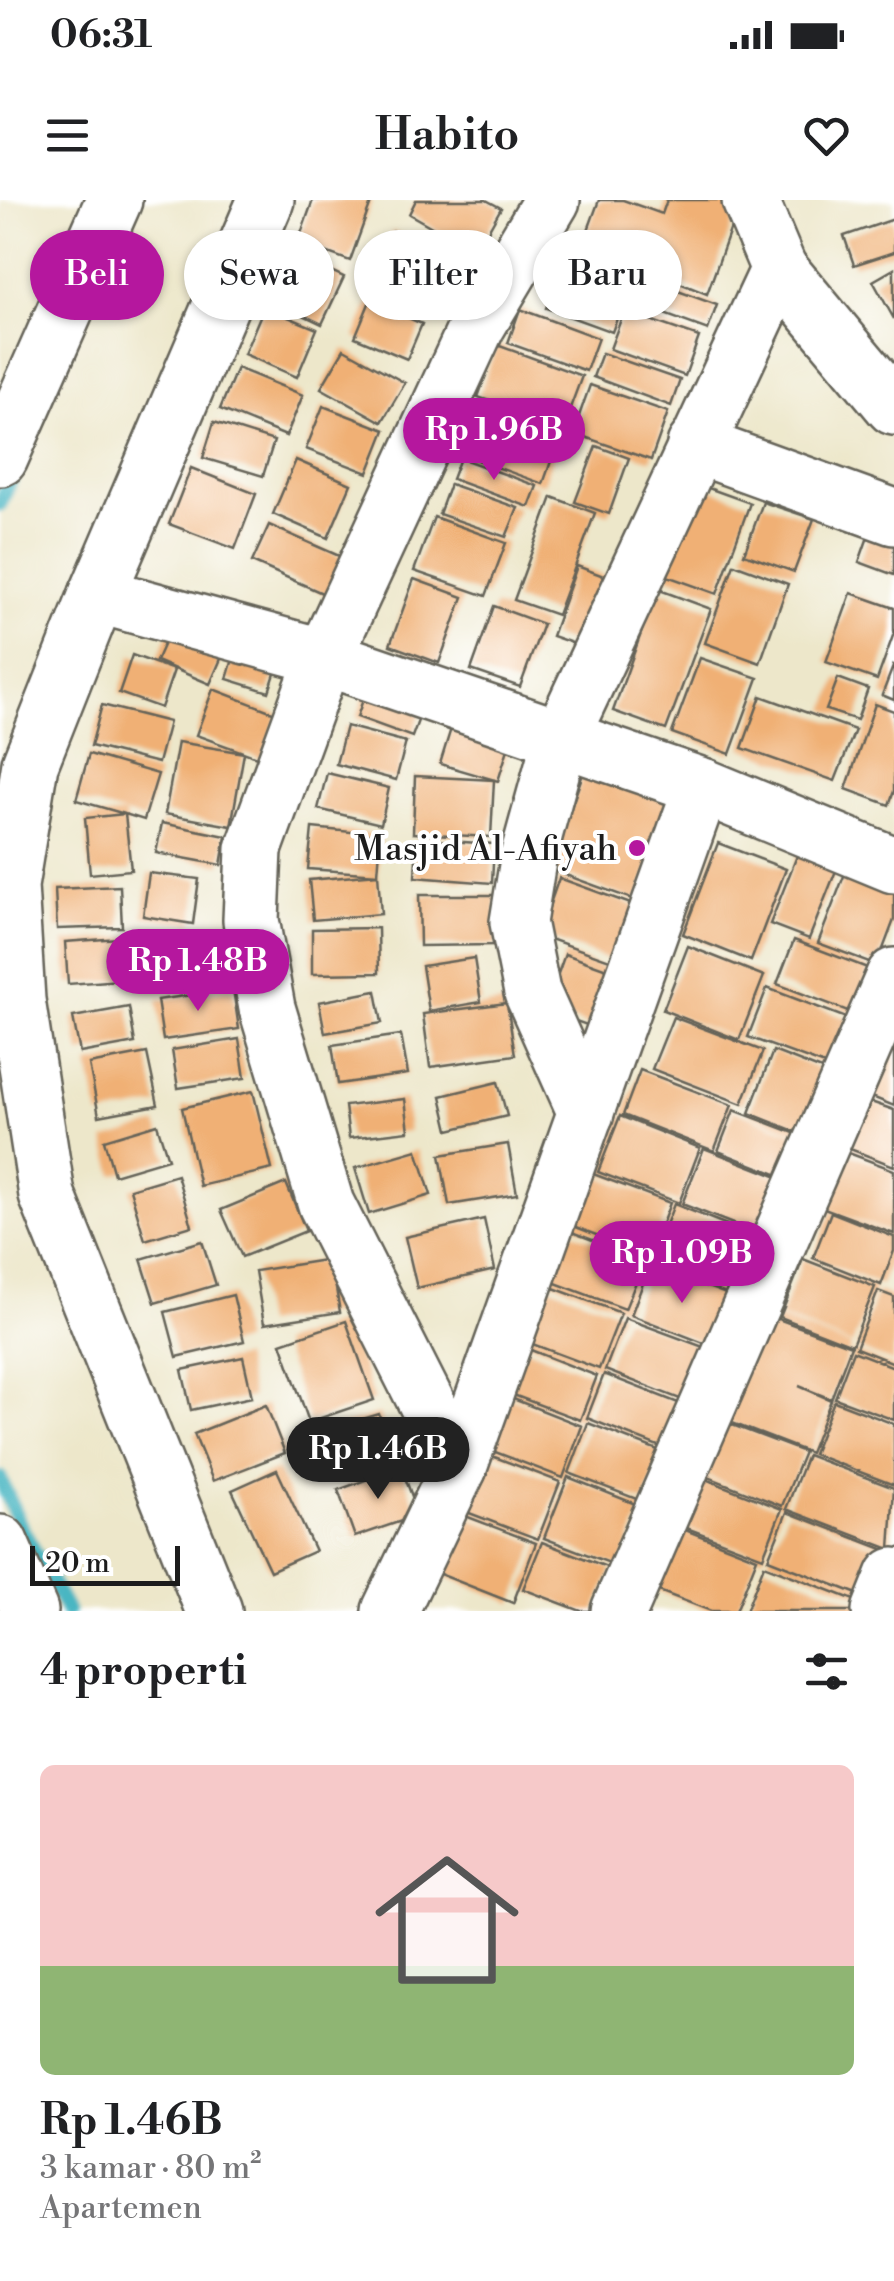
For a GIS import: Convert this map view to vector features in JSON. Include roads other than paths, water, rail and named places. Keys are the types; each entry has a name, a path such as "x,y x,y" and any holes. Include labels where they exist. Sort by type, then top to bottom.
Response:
{"street":[{"path":"0,458 114,200"},
{"path":"214,1611 46,1195 17,1000 10,886 30,764 97,595 266,200"},
{"path":"459,1467 326,1204 267,1008 251,920 254,849 324,657 476,326 552,200"},
{"path":"750,200 780,270 894,407"},
{"path":"586,1113 532,992 518,922 529,854 560,737 780,270"},
{"path":"695,445 894,517"},
{"path":"97,595 324,657 702,786 894,865"},
{"path":"390,1611 459,1467 702,786"},
{"path":"619,1611 894,976"},
{"path":"0,1542 30,1611"},
{"path":"880,1611 894,1576"}],"waterway":[{"path":"0,504 17,465"},
{"path":"0,1478 19,1523 67,1611"}],"place":[{"name":"Masjid Al-Afiyah","path":"637,848"}]}
